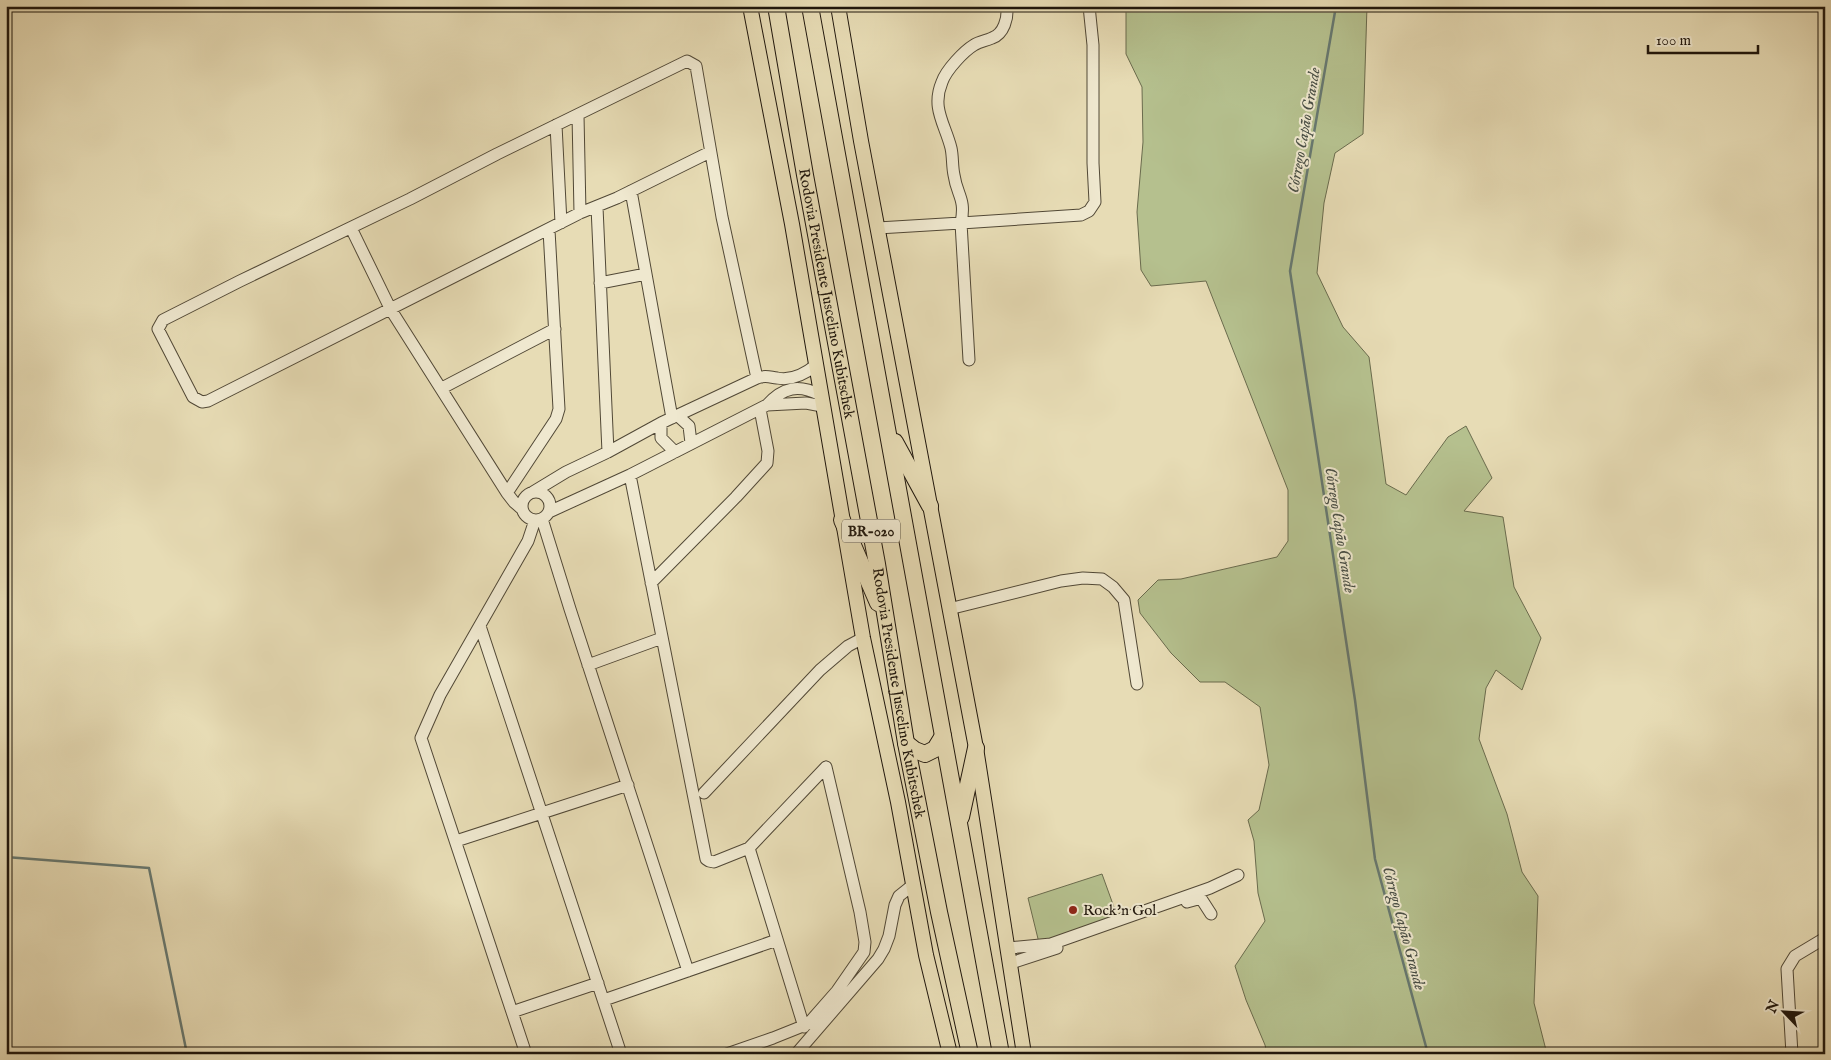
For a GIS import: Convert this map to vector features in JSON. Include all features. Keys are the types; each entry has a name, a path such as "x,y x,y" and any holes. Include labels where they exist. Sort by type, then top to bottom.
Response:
{"highway":[{"name":"Rodovia Presidente Juscelino Kubitschek","path":"776,6 805,175 888,624 906,743 939,912 970,1054"},
{"name":"BR-020","path":"810,6 1001,1054"},
{"path":"816,38 818,6"},
{"path":"888,430 930,506"},
{"path":"842,520 888,624"},
{"path":"906,743 915,750 926,754 935,749 943,736"},
{"path":"959,827 976,748"}],"main road":[{"path":"750,6 790,215 862,638 896,792 926,955 950,1054"},
{"path":"838,6 976,748 1009,948 1024,1054"}],"street":[{"path":"969,360 961,223 963,204 954,177 951,148 940,118 939,93 948,71 970,47 999,34 1008,15 1008,6"},
{"path":"878,228 1081,215 1089,211 1095,202 1093,163 1093,45 1089,6"},
{"path":"710,152 597,207 580,213 391,310 204,402 193,397 160,334 159,326 163,320 683,62 690,62 696,66 710,152 740,305 760,377"},
{"path":"578,115 580,213"},
{"path":"556,125 561,223"},
{"path":"631,191 675,417 689,426 691,443"},
{"path":"597,207 608,452"},
{"path":"351,228 391,310 507,493 527,517 542,517 764,407 821,400"},
{"path":"507,493 558,414 559,402 549,230"},
{"path":"600,283 646,274"},
{"path":"442,388 555,328"},
{"path":"522,509 523,500 529,494 566,472 661,423 760,377 772,373 794,372 815,362"},
{"path":"651,583 766,463 768,451 764,407 785,385 803,375 815,362"},
{"path":"760,377 785,385 806,388 821,400"},
{"path":"661,423 661,438 675,452"},
{"path":"630,475 686,766 698,816 704,855 707,860 714,862 749,848 826,767 860,912 865,947 859,961 813,1020 804,1027 727,1054"},
{"path":"507,493 529,494 538,492 546,496 550,503 440,695 421,738 526,1054"},
{"path":"542,517 588,665 688,971"},
{"path":"949,609 1061,582 1083,578 1102,579 1113,587 1124,600 1137,684"},
{"path":"480,626 621,1054"},
{"path":"588,665 662,638"},
{"path":"704,793 820,670 848,646 862,638"},
{"path":"456,841 628,785"},
{"path":"749,848 804,1027"},
{"path":"1009,948 1051,944 1210,888 1238,875"},
{"path":"796,1054 878,959 889,936 895,905 899,896 914,884"},
{"path":"1011,963 1198,899 1202,900 1211,914"},
{"path":"1792,1054 1787,969 1795,956 1825,938"},
{"path":"604,1000 777,940"},
{"path":"512,1012 598,983"},
{"path":"747,1054 773,1038"}],"green space":[{"path":"1126,6 1367,6 1363,134 1335,153 1324,203 1317,273 1343,327 1369,357 1386,484 1406,495 1448,437 1466,426 1492,478 1464,511 1503,517 1514,587 1541,638 1522,690 1496,670 1486,688 1479,739 1507,814 1522,872 1538,896 1534,1003 1547,1054 1267,1054 1235,966 1265,921 1258,893 1254,841 1248,820 1259,810 1269,765 1260,707 1225,682 1200,682 1171,653 1140,613 1138,600 1158,580 1181,579 1277,557 1288,541 1288,490 1206,281 1151,286 1141,270 1137,212 1143,142 1142,87 1126,54"},
{"name":"Rock'n Gol","path":"1102,874 1119,921 1040,947 1028,898"}],"waterway":[{"name":"Córrego Capão Grande","path":"1336,6 1290,271 1355,700 1375,859 1428,1054"},
{"path":"6,857 149,868 187,1054"}],"place":[{"name":"Rock'n Gol","path":"1073,910"}]}
